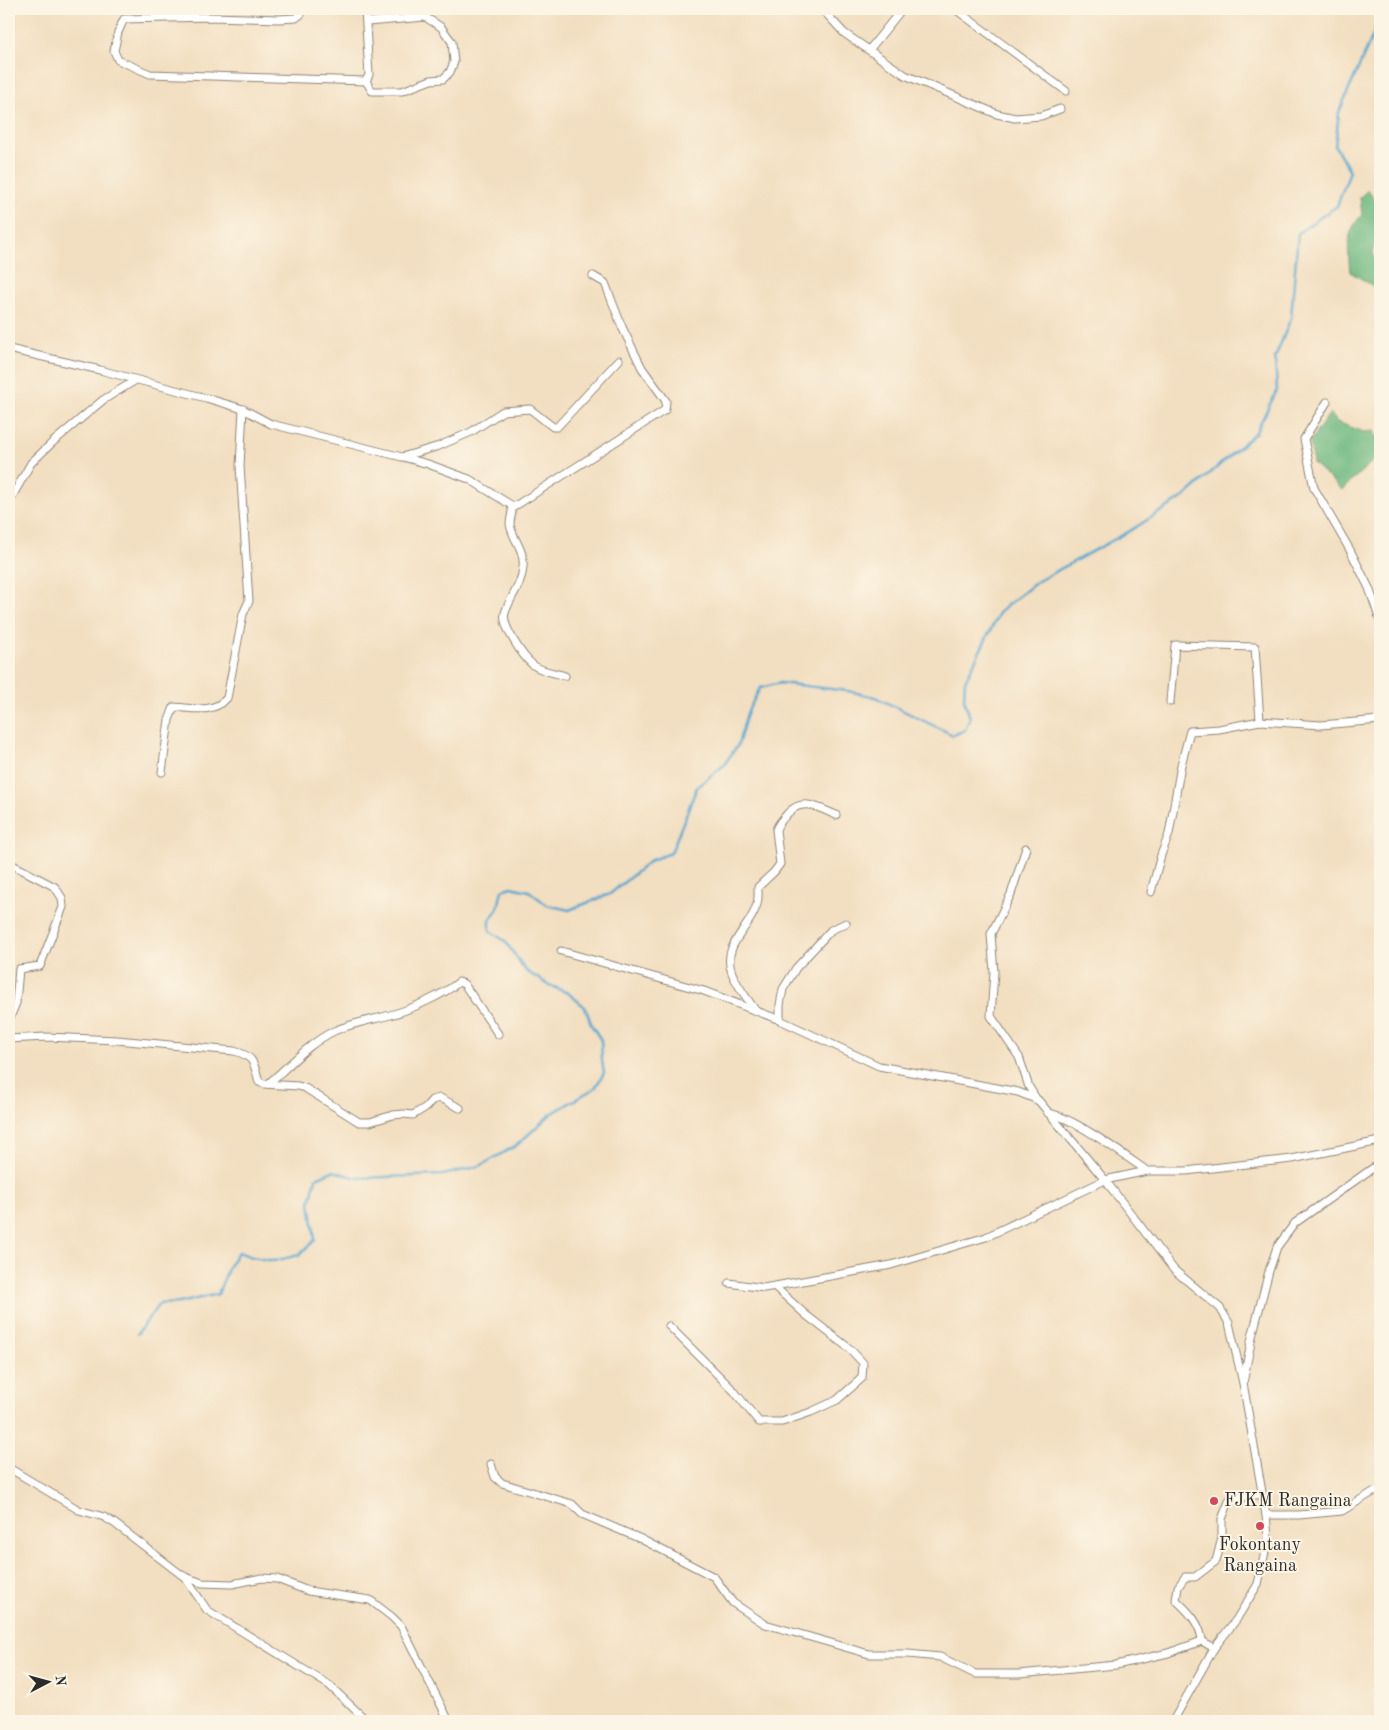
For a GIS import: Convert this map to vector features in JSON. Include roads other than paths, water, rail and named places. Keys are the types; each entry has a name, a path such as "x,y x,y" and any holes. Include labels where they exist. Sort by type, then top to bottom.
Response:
{"street":[{"path":"302,9 301,14 296,18 279,19 212,16 124,19 118,32 114,51 118,60 150,74 366,81"},
{"path":"365,9 369,75 366,81"},
{"path":"822,9 844,33 905,75 997,114 1015,118 1041,116 1060,109"},
{"path":"869,50 902,9"},
{"path":"955,9 1066,91"},
{"path":"366,81 372,91 402,91 431,80 443,79 450,72 454,62 452,42 441,27 425,17 367,22"},
{"path":"1380,139 1378,143 1380,168"},
{"path":"512,508 665,410 666,401 642,368 622,327 605,283 593,276"},
{"path":"9,349 136,380 243,409 272,424 428,464 470,479 512,508"},
{"path":"402,457 439,446 470,432 503,411 530,409 553,427 557,427 619,360"},
{"path":"9,502 31,463 103,400 136,380"},
{"path":"1327,402 1304,439 1314,488 1350,550 1369,588 1380,620"},
{"path":"162,772 170,713 174,707 212,709 221,706 227,698 243,614 249,601 240,466 243,409"},
{"path":"512,508 510,525 523,553 523,568 519,586 504,614 504,622 522,654 534,666 565,676"},
{"path":"1170,702 1175,645 1255,647 1260,721"},
{"path":"1151,892 1169,834 1181,765 1190,731 1218,730 1260,721 1321,725 1380,720"},
{"path":"755,1010 731,972 729,953 756,909 758,887 780,864 776,830 793,807 808,804 836,815"},
{"path":"1026,848 1011,894 991,934 994,972 991,1016 1019,1057 1029,1088 1048,1113 1105,1180 1174,1270 1220,1308 1229,1323 1243,1383 1266,1515 1268,1538 1258,1584 1236,1620 1214,1648 1174,1721"},
{"path":"9,863 55,886 62,898 63,907 40,966 19,970 16,1003 9,1020"},
{"path":"780,1020 783,989 796,968 831,930 846,923"},
{"path":"561,951 704,990 780,1020 879,1066 1018,1092 1038,1100"},
{"path":"268,1084 309,1046 333,1032 359,1022 391,1015 450,990 459,982 464,984 498,1034"},
{"path":"9,1039 46,1037 117,1040 234,1051 246,1054 253,1062 259,1082 305,1088 359,1122 370,1122 393,1115 404,1114 413,1116 432,1100 440,1098 460,1108"},
{"path":"1048,1113 1058,1114 1147,1171"},
{"path":"729,1283 764,1288 776,1287 891,1265 986,1237 1105,1180 1147,1171 1186,1170 1292,1159 1380,1141"},
{"path":"1243,1383 1252,1337 1277,1247 1295,1223 1380,1163"},
{"path":"668,1326 734,1391 759,1422 782,1422 811,1412 838,1400 862,1378 863,1363 850,1349 806,1315 776,1287"},
{"path":"491,1464 495,1477 502,1483 572,1504 582,1514 641,1539 714,1576 734,1603 765,1624 869,1654 908,1654 940,1657 975,1674 1020,1674 1116,1665 1168,1653 1202,1641 1214,1648"},
{"path":"9,1468 79,1510 104,1517 114,1523 183,1576 207,1610 329,1685 367,1721"},
{"path":"1266,1515 1299,1515 1342,1511 1373,1492 1380,1491"},
{"path":"1202,1641 1202,1633 1190,1613 1176,1600 1178,1587 1185,1577 1195,1577 1216,1561 1222,1538 1222,1519 1230,1499 1262,1494"},
{"path":"183,1576 202,1583 232,1584 262,1578 277,1579 308,1591 370,1600 401,1626 448,1721"}],"waterway":[{"path":"137,1334 159,1304 179,1303 218,1294 229,1266 238,1252 274,1261 299,1255 315,1240 310,1202 316,1178 333,1171 357,1178 443,1175 480,1166 517,1145 551,1114 595,1088 604,1073 601,1040 592,1026 585,1007 568,993 549,985 526,971 505,941 490,931 490,920 498,908 502,890 511,887 529,891 547,905 569,910 610,894 651,860 671,853 697,787 723,766 738,745 747,713 760,688 780,683 848,691 875,697 953,735 965,730 970,718 964,699 965,681 1000,611 1038,581 1128,532 1184,497 1256,432 1277,390 1275,358 1291,318 1298,233 1337,206 1350,171 1335,146 1339,112 1373,35 1380,14"}],"place":[{"name":"FJKM Rangaina","path":"1214,1501"},
{"name":"Fokontany Rangaina","path":"1260,1526"}]}
